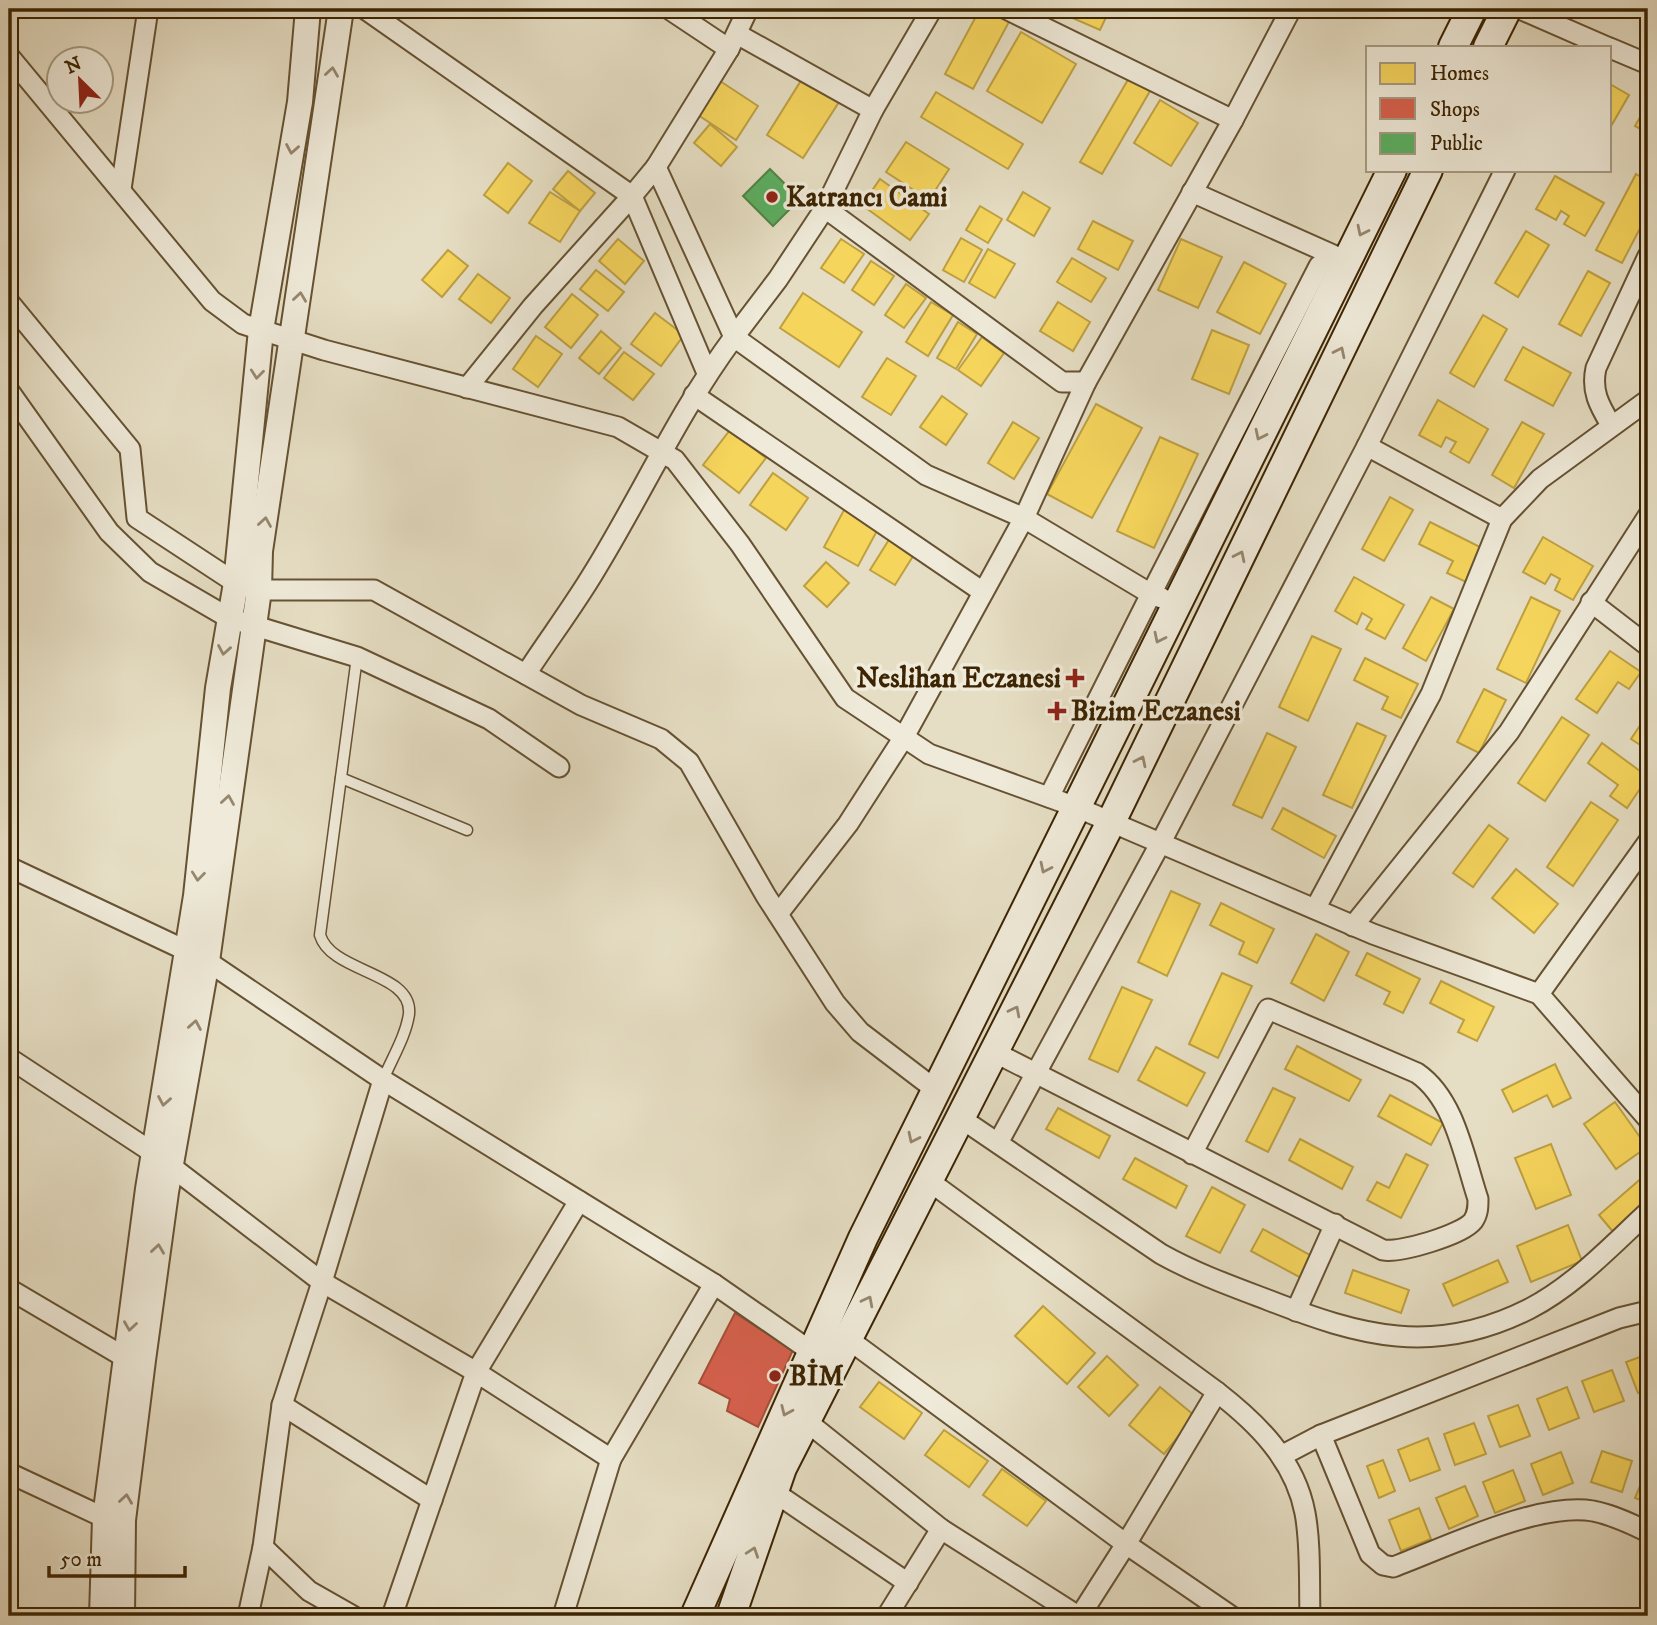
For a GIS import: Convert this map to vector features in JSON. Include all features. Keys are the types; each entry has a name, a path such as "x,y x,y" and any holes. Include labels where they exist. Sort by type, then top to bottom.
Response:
{"main road":[{"path":"1454,46 1472,9"},
{"path":"1488,46 1507,9"},
{"path":"695,1616 863,1238 1076,807 1163,599 1391,172"},
{"path":"731,1616 774,1492 806,1421 1111,822 1428,172"}],"street":[{"path":"121,188 148,9"},
{"path":"102,1616 105,1518 125,1357 163,1160 254,624 247,586 261,330 300,102 308,9"},
{"path":"196,955 196,896 218,688 229,618 247,586 260,551 294,338 341,9"},
{"path":"365,9 632,196 707,373"},
{"path":"669,9 873,110"},
{"path":"467,388 533,306 656,167 733,41 748,9"},
{"path":"526,674 594,571 659,451 707,373 778,279 825,208 873,110 932,9"},
{"path":"1006,9 1233,120"},
{"path":"778,914 848,824 904,737 1024,517 1086,382 1233,120 1291,9"},
{"path":"1520,9 1568,40 1598,46"},
{"path":"1612,50 1648,64"},
{"path":"9,56 212,301 243,324 294,338 324,350 618,427 675,460 740,544 845,698 929,754 1076,807 1353,926 1539,994 1648,1119"},
{"path":"656,167 734,337 926,475 1024,517 1163,599"},
{"path":"998,1143 1160,844 1367,446 1504,172"},
{"path":"1049,797 1163,599 1319,266 1334,255 1192,192"},
{"path":"825,208 1062,382 1086,382"},
{"path":"1611,425 1595,397 1593,382 1596,368 1648,256"},
{"path":"9,302 130,449 136,518 247,586 374,590 581,705 661,739 689,762 778,914 835,1003 860,1032 936,1090"},
{"path":"9,391 109,532 150,572 229,618 357,657 489,719 559,767"},
{"path":"694,395 983,592"},
{"path":"1315,909 1431,694 1502,519 1541,479 1648,400"},
{"path":"1367,446 1502,519"},
{"path":"1353,926 1509,732 1648,516"},
{"path":"1591,603 1648,646"},
{"path":"1539,994 1648,842"},
{"path":"9,867 196,955 383,1080 714,1284 812,1352"},
{"path":"994,1052 1192,1154 1392,1251 1404,1251 1466,1227 1474,1220 1478,1199 1446,1108 1430,1082 1417,1073 1268,1009 1192,1154"},
{"path":"9,1058 163,1160 322,1282 476,1372 611,1460"},
{"path":"248,1616 263,1548 282,1405 383,1080"},
{"path":"959,1117 1192,1271 1352,1331 1383,1336 1455,1334 1529,1309 1565,1286 1648,1212"},
{"path":"122,1616 123,1520 163,1160"},
{"path":"929,1181 1217,1392 1261,1429 1281,1456 1297,1488 1305,1514 1310,1616"},
{"path":"392,1616 476,1372 579,1201"},
{"path":"1296,1311 1335,1224"},
{"path":"563,1616 611,1460 714,1284"},
{"path":"9,1289 125,1357"},
{"path":"1281,1456 1321,1435 1619,1318 1648,1311"},
{"path":"848,1339 1126,1544 1231,1616"},
{"path":"806,1421 941,1530 1079,1616 1126,1544 1217,1392"},
{"path":"282,1405 432,1500"},
{"path":"1321,1435 1370,1554 1384,1565 1393,1567 1539,1513 1592,1511 1619,1518 1648,1532"},
{"path":"9,1473 105,1518"},
{"path":"774,1492 908,1583"},
{"path":"887,1616 941,1530"},
{"path":"263,1548 309,1591 353,1616"}],"lane":[{"path":"357,657 320,936 328,951 398,988 408,1002 408,1018 383,1080"},
{"path":"341,778 467,830"}],"building: Homes":[{"path":"980,9 989,9 1010,20 973,89 945,74"},
{"path":"1052,9 1110,9 1100,30"},
{"path":"1021,32 1076,64 1042,123 987,91"},
{"path":"1129,78 1150,91 1102,174 1080,162"},
{"path":"802,79 839,102 803,158 767,135"},
{"path":"720,81 758,106 736,140 698,115"},
{"path":"1612,85 1629,95 1612,125"},
{"path":"936,92 1023,144 1008,169 921,117"},
{"path":"1160,100 1198,123 1171,166 1134,143"},
{"path":"1648,103 1648,133 1635,126"},
{"path":"710,124 737,147 721,166 694,143"},
{"path":"906,142 949,169 929,200 886,172"},
{"path":"508,163 532,181 508,213 484,195"},
{"path":"568,171 595,193 580,211 553,189"},
{"path":"1636,174 1648,181 1648,213 1622,263 1596,250"},
{"path":"1555,176 1604,203 1585,236 1564,224 1569,216 1561,211 1556,220 1536,209"},
{"path":"880,179 929,214 910,240 862,205"},
{"path":"550,192 580,211 560,242 529,223"},
{"path":"1023,192 1050,208 1034,236 1007,220"},
{"path":"980,206 1002,219 988,243 966,230"},
{"path":"1093,221 1133,241 1118,270 1078,249"},
{"path":"1526,231 1549,245 1518,297 1495,283"},
{"path":"961,238 982,250 964,282 943,270"},
{"path":"618,239 644,261 625,284 599,261"},
{"path":"841,239 864,254 844,283 821,268"},
{"path":"1181,239 1222,257 1198,308 1158,290"},
{"path":"988,249 1015,264 995,298 969,283"},
{"path":"448,250 468,266 442,297 422,280"},
{"path":"1072,258 1106,278 1091,302 1057,282"},
{"path":"871,261 894,276 874,305 852,290"},
{"path":"1244,262 1286,284 1260,334 1217,312"},
{"path":"596,270 624,292 608,311 580,289"},
{"path":"1588,271 1610,283 1581,336 1559,324"},
{"path":"478,274 510,298 491,323 459,299"},
{"path":"906,284 926,298 904,328 885,315"},
{"path":"803,293 862,332 839,367 780,328"},
{"path":"572,294 598,315 571,348 545,327"},
{"path":"931,302 953,315 928,356 906,342"},
{"path":"1058,302 1090,322 1073,351 1040,331"},
{"path":"655,313 684,335 661,366 631,344"},
{"path":"1483,315 1507,329 1474,387 1450,373"},
{"path":"958,322 977,334 956,369 937,358"},
{"path":"1212,330 1249,345 1229,394 1192,379"},
{"path":"601,331 621,348 599,374 579,358"},
{"path":"536,336 562,354 538,387 513,369"},
{"path":"982,337 1004,353 981,386 958,370"},
{"path":"1523,347 1571,373 1553,406 1505,380"},
{"path":"624,352 654,374 633,400 604,378"},
{"path":"887,358 916,376 891,415 862,397"},
{"path":"942,396 967,414 946,445 920,427"},
{"path":"1438,400 1488,429 1469,463 1450,452 1456,442 1446,437 1441,447 1419,435"},
{"path":"1096,404 1142,428 1092,518 1047,494"},
{"path":"1013,422 1039,438 1014,479 988,463"},
{"path":"1522,422 1544,434 1514,488 1492,475"},
{"path":"730,430 766,458 739,493 703,465"},
{"path":"1160,437 1198,454 1154,548 1117,531"},
{"path":"773,473 808,498 786,530 750,505"},
{"path":"1390,497 1413,510 1384,561 1362,549"},
{"path":"844,510 878,529 858,566 824,547"},
{"path":"1430,522 1482,548 1466,582 1447,573 1453,561 1419,544"},
{"path":"1543,537 1593,566 1573,600 1555,590 1560,579 1551,574 1545,584 1523,572"},
{"path":"890,538 915,553 895,585 870,570"},
{"path":"826,562 849,583 827,607 804,586"},
{"path":"1354,577 1404,605 1385,639 1366,629 1372,619 1362,613 1357,624 1335,611"},
{"path":"1431,597 1454,609 1426,661 1403,648"},
{"path":"1531,597 1560,611 1526,683 1497,669"},
{"path":"1312,636 1341,649 1308,721 1279,707"},
{"path":"1610,651 1641,672 1629,689 1618,682 1597,713 1576,699"},
{"path":"1365,658 1418,684 1401,718 1382,709 1388,697 1354,680"},
{"path":"1484,689 1506,700 1479,753 1457,742"},
{"path":"1562,717 1589,735 1545,801 1518,783"},
{"path":"1643,721 1648,725 1648,750 1631,739"},
{"path":"1357,723 1386,736 1352,808 1323,795"},
{"path":"1267,733 1296,747 1262,818 1233,805"},
{"path":"1602,743 1648,777 1627,808 1610,796 1618,785 1588,763"},
{"path":"1591,802 1618,820 1573,886 1547,867"},
{"path":"1283,808 1336,836 1324,858 1272,829"},
{"path":"1489,825 1508,839 1473,887 1453,873"},
{"path":"1516,869 1558,904 1534,933 1492,898"},
{"path":"1171,891 1200,904 1167,976 1138,962"},
{"path":"1221,903 1274,929 1257,963 1239,954 1244,942 1210,925"},
{"path":"1316,934 1349,952 1324,1001 1291,983"},
{"path":"1367,953 1420,979 1403,1013 1384,1004 1390,992 1356,975"},
{"path":"1222,973 1252,986 1218,1058 1189,1044"},
{"path":"1441,981 1494,1007 1477,1041 1458,1032 1464,1020 1430,1003"},
{"path":"1122,987 1152,1000 1118,1072 1089,1059"},
{"path":"1297,1046 1361,1080 1349,1101 1285,1069"},
{"path":"1156,1047 1205,1073 1187,1106 1138,1080"},
{"path":"1555,1064 1571,1098 1553,1107 1547,1095 1513,1112 1502,1090"},
{"path":"1273,1088 1295,1098 1268,1152 1246,1141"},
{"path":"1390,1095 1443,1123 1431,1145 1378,1116"},
{"path":"1615,1102 1647,1147 1616,1169 1584,1124"},
{"path":"1058,1108 1110,1136 1099,1158 1046,1129"},
{"path":"1300,1139 1353,1167 1342,1189 1289,1160"},
{"path":"1551,1144 1571,1195 1536,1209 1515,1158"},
{"path":"1406,1154 1428,1165 1401,1218 1367,1200 1377,1182 1389,1188"},
{"path":"1135,1158 1187,1186 1176,1208 1123,1179"},
{"path":"1644,1176 1648,1181 1648,1205 1614,1233 1599,1215"},
{"path":"1212,1187 1245,1205 1220,1253 1186,1236"},
{"path":"1568,1225 1582,1261 1531,1282 1517,1246"},
{"path":"1263,1229 1315,1258 1303,1279 1251,1251"},
{"path":"1498,1260 1508,1282 1453,1306 1443,1284"},
{"path":"1353,1270 1409,1290 1401,1313 1345,1293"},
{"path":"1043,1306 1095,1353 1067,1384 1015,1336"},
{"path":"1648,1354 1648,1389 1638,1393 1626,1362"},
{"path":"1107,1356 1138,1385 1109,1416 1078,1387"},
{"path":"1612,1370 1624,1401 1594,1412 1582,1381"},
{"path":"879,1382 922,1413 904,1439 860,1407"},
{"path":"1160,1387 1195,1416 1164,1454 1129,1425"},
{"path":"1567,1387 1579,1418 1549,1430 1537,1399"},
{"path":"1518,1405 1530,1436 1500,1447 1488,1416"},
{"path":"1474,1423 1486,1454 1455,1465 1444,1434"},
{"path":"944,1430 988,1461 969,1487 925,1455"},
{"path":"1428,1438 1440,1470 1410,1481 1398,1450"},
{"path":"1602,1451 1632,1461 1622,1492 1591,1482"},
{"path":"1561,1452 1573,1483 1543,1495 1531,1464"},
{"path":"1383,1460 1395,1491 1379,1498 1367,1466"},
{"path":"1648,1467 1648,1503 1635,1498"},
{"path":"1002,1469 1046,1501 1027,1526 983,1495"},
{"path":"1513,1470 1525,1501 1495,1513 1483,1482"},
{"path":"1465,1486 1478,1516 1449,1529 1436,1498"},
{"path":"1419,1508 1431,1539 1401,1551 1389,1520"}],"building: Shops":[{"path":"735,1313 793,1350 758,1427 727,1411 730,1399 699,1383"}],"building: Public":[{"name":"Katrancı Cami","path":"770,169 800,199 773,226 743,196"}],"place":[{"name":"Katrancı Cami","path":"772,197"},
{"name":"Neslihan Eczanesi","path":"1075,678"},
{"name":"Bizim Eczanesi","path":"1057,711"},
{"name":"BİM","path":"775,1376"}]}
